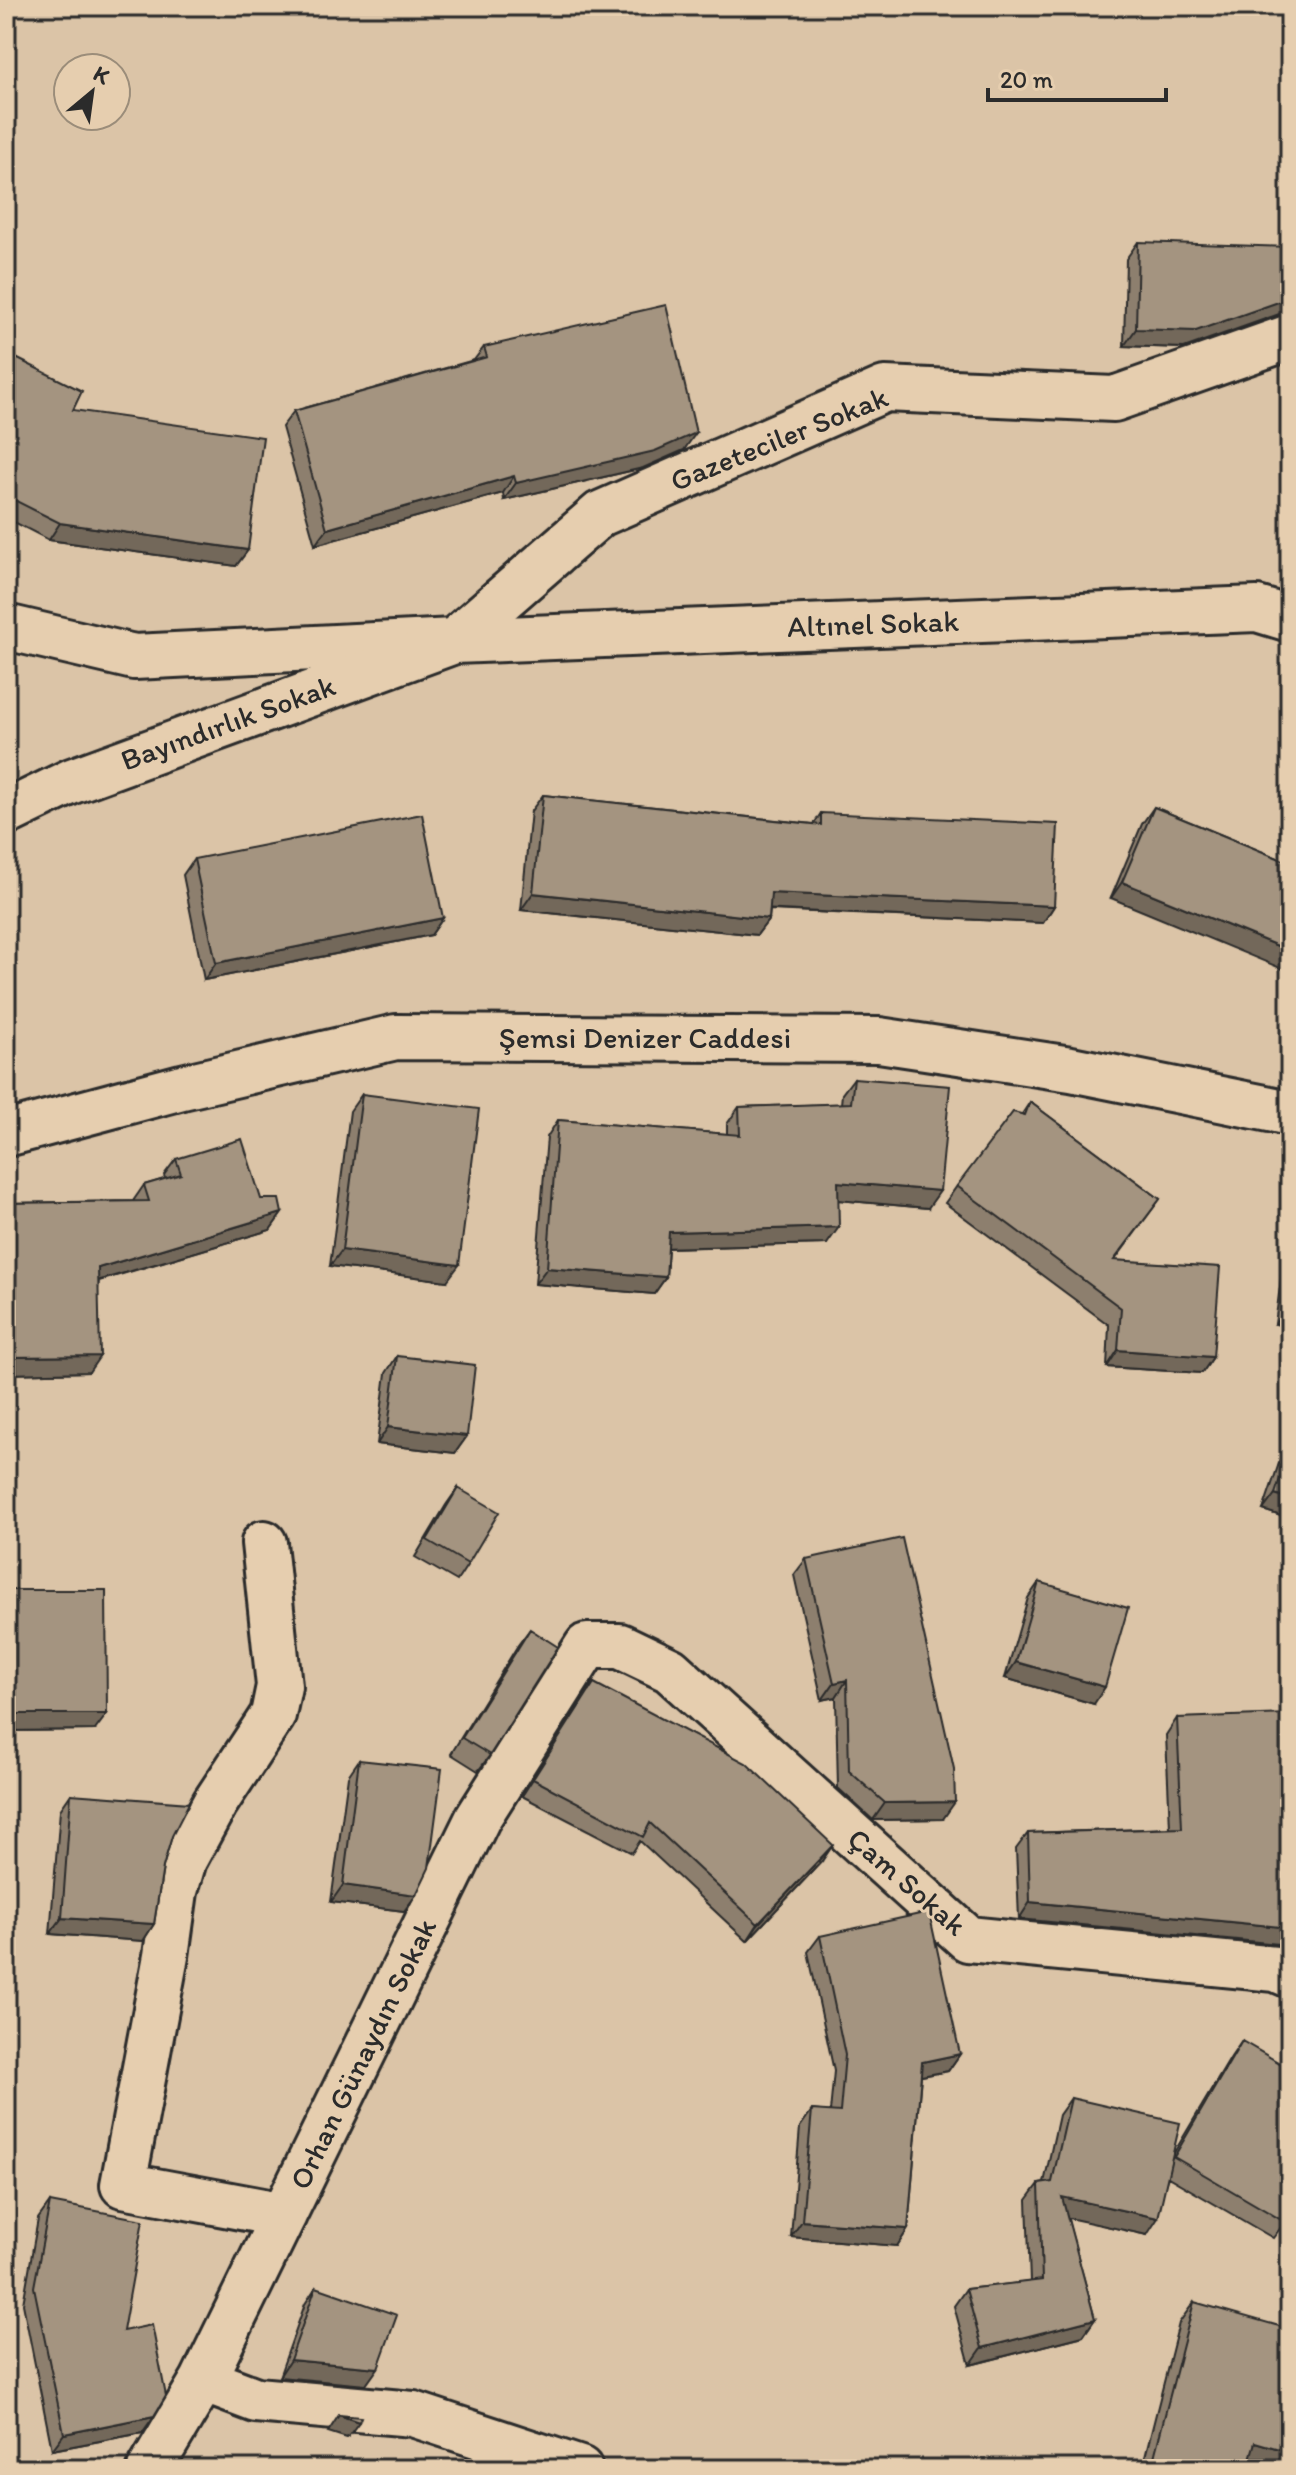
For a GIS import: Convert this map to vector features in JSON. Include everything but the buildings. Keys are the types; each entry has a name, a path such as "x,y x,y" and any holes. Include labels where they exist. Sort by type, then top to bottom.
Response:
{"street":[{"name":"Gazeteciler Sokak","path":"454,641 600,514 885,389 1114,399 1290,337"},
{"name":"Altınel Sokak","path":"6,627 134,657 1257,609 1290,619"},
{"name":"Bayındırlık Sokak","path":"6,813 72,781 454,641"},
{"name":"Şemsi Denizer Caddesi","path":"6,1134 182,1087 396,1037 879,1040 1071,1069 1290,1113"},
{"path":"264,1543 279,1686 273,1715 203,1822 184,1860 175,1891 166,1956 123,2185 284,2215"},
{"name":"Orhan Günaydın Sokak","path":"150,2469 203,2380 478,1818 587,1646"},
{"name":"Çam Sokak","path":"587,1646 620,1646 670,1670 968,1939 1276,1969 1290,1975"},
{"path":"203,2380 256,2400 413,2414 580,2469"}]}
